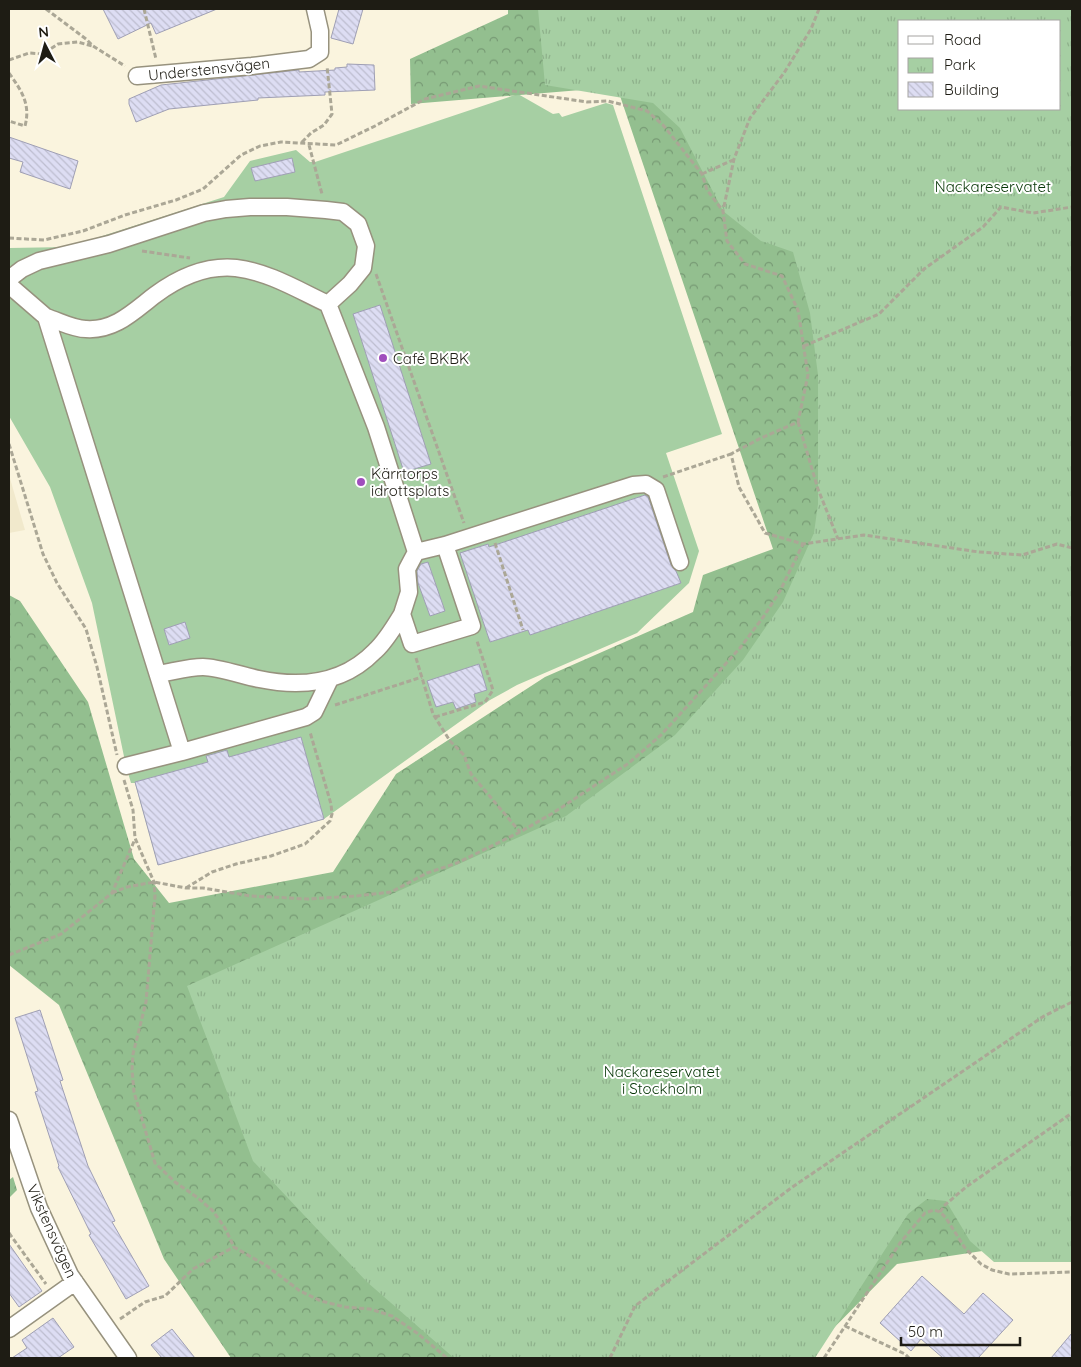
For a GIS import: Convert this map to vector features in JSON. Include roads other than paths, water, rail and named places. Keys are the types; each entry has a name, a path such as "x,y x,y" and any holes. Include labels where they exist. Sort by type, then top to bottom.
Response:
{"street":[{"name":"Understensvägen","path":"137,76 309,59 320,52 320,31 315,9"},
{"path":"9,279 22,269 39,261 109,244 212,212 250,207 326,210 343,212 358,224 366,246 363,268 350,284 328,304"},
{"path":"9,285 46,317 85,330 107,328 132,314 155,295 179,279 205,270 234,268 261,273 328,304 376,427 416,552 407,569 409,592 402,614 375,652 356,666 330,680 303,684 272,682 204,667 158,674"},
{"path":"46,317 182,752"},
{"path":"416,552 469,538 633,485 646,484 656,490 680,562"},
{"path":"402,614 412,644 472,626 445,545"},
{"path":"122,767 182,752 310,715 330,680"},
{"name":"Vikstensvägen","path":"9,1120 39,1208 70,1275 128,1358"},
{"path":"9,1330 75,1282"}],"place":[{"name":"Café BKBK","path":"383,358"},
{"name":"Kärrtorps idrottsplats","path":"361,482"}],"park label":[{"name":"Nackareservatet","path":"993,186"},
{"name":"Nackareservatet i Stockholm","path":"662,1080"}]}
